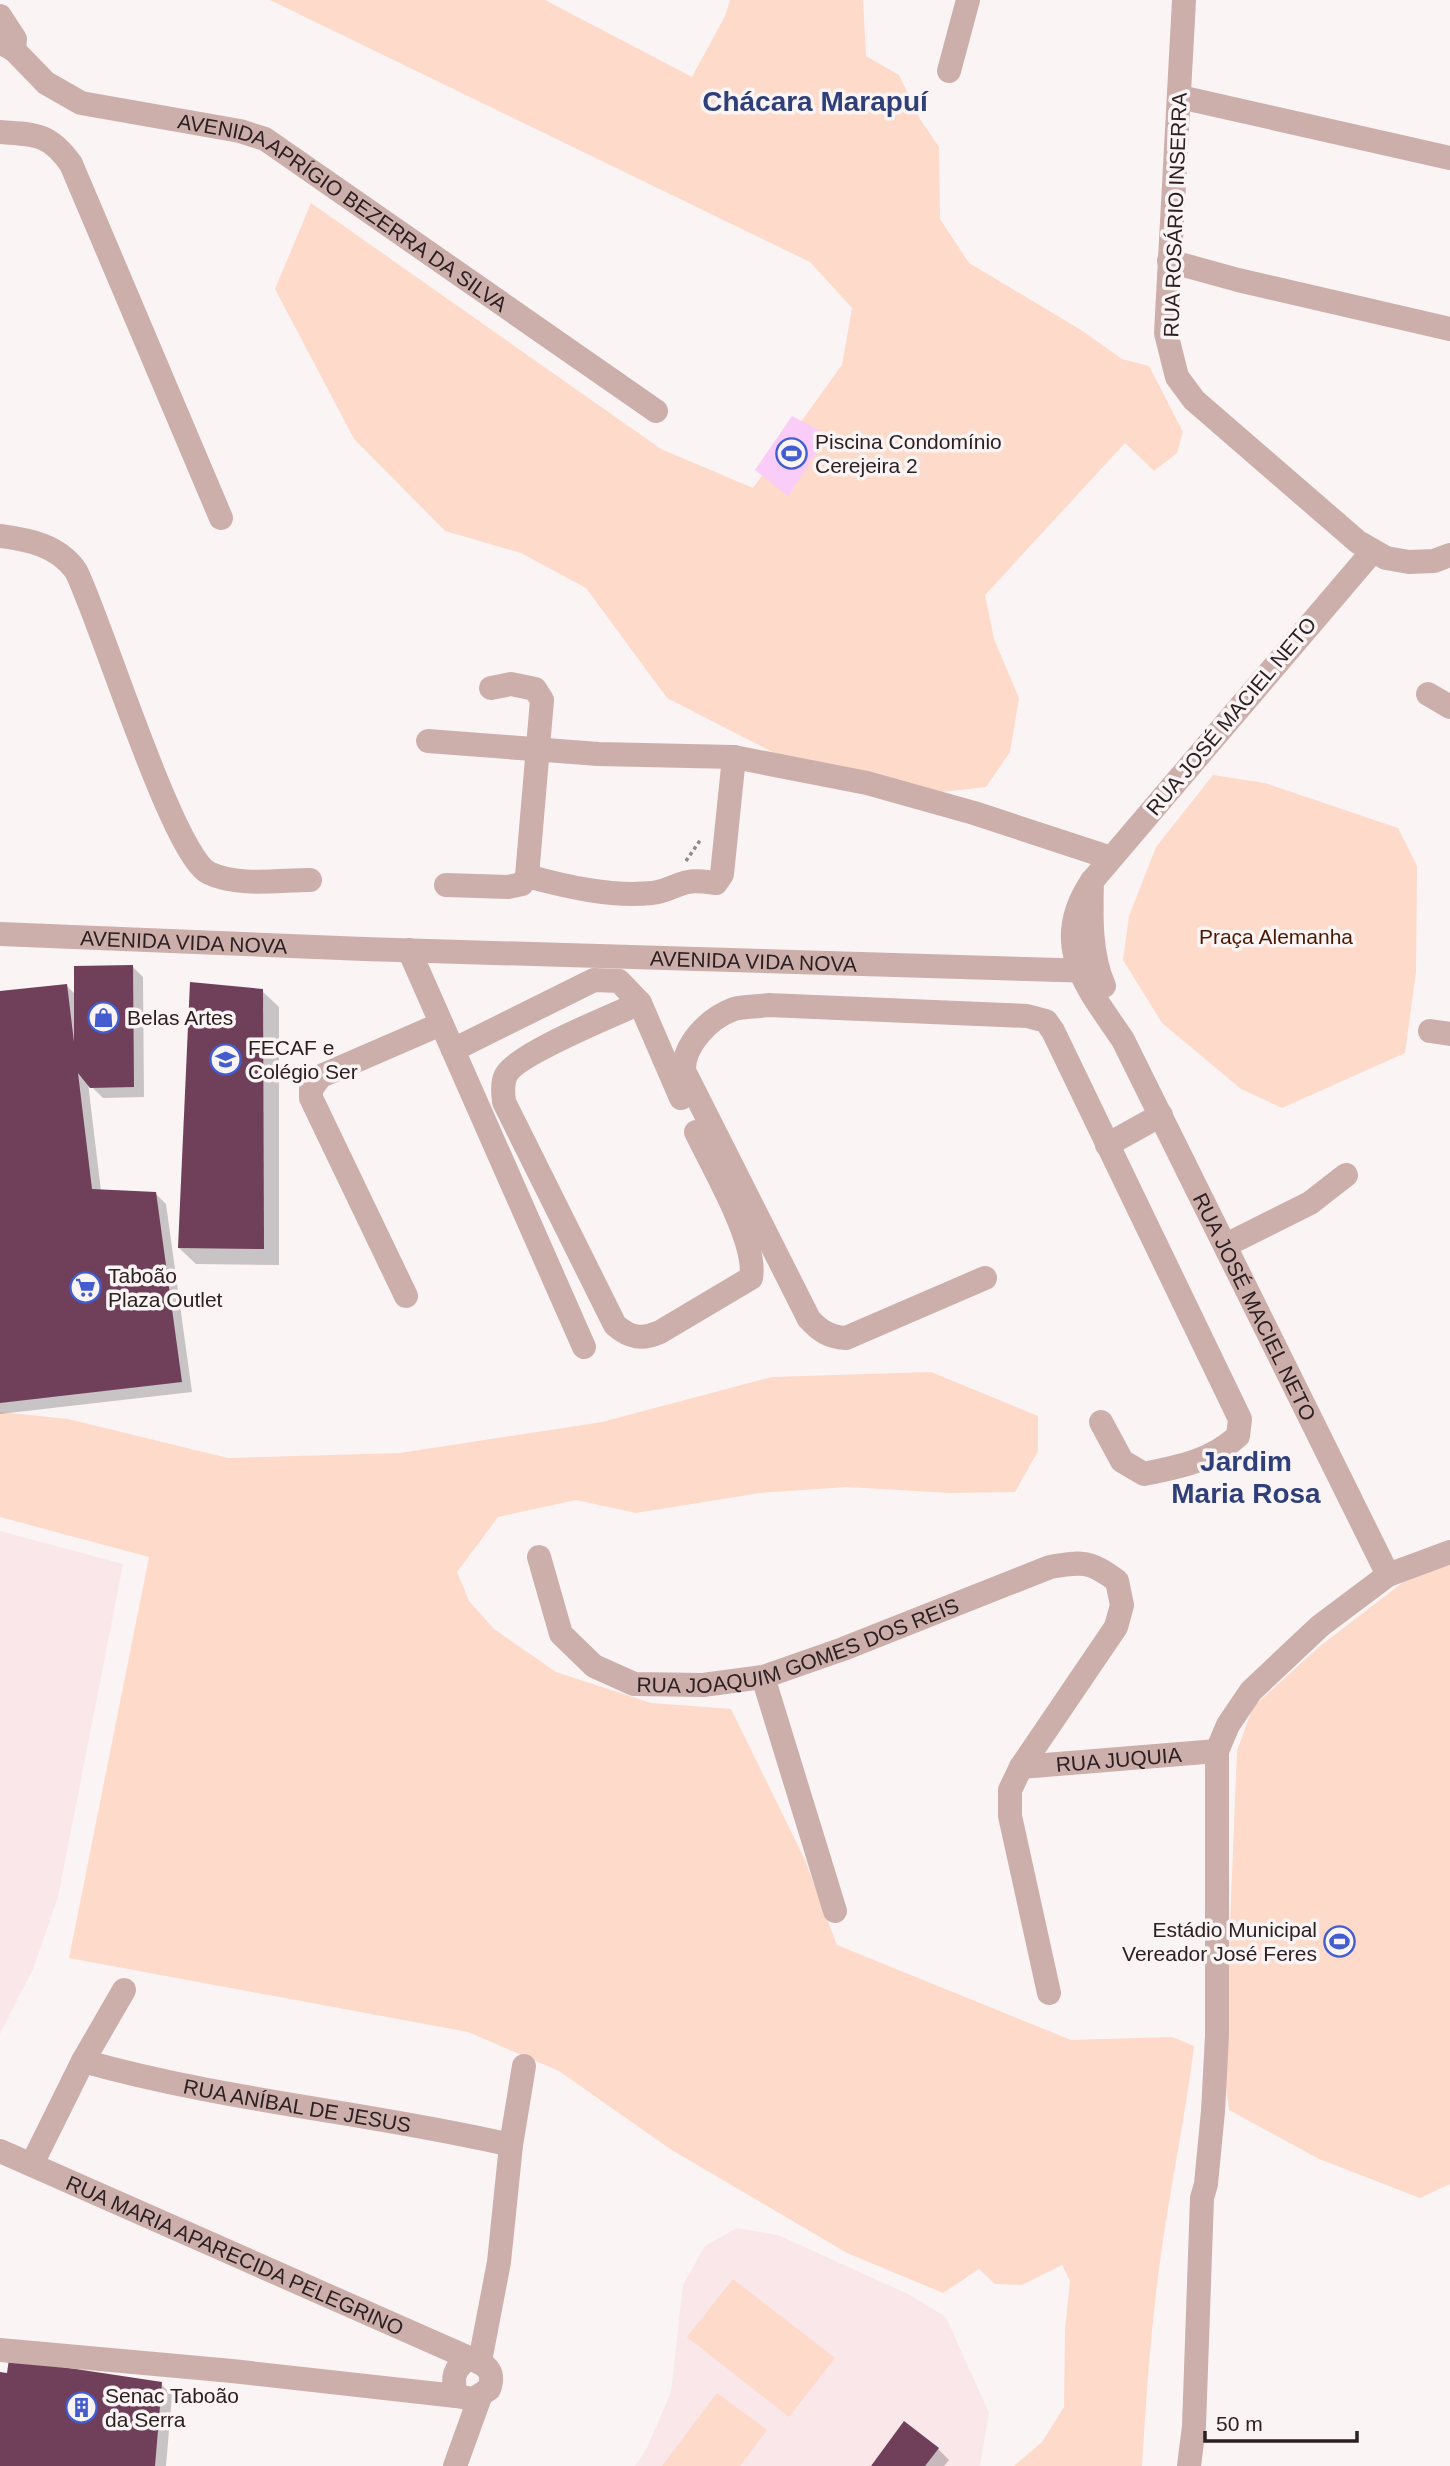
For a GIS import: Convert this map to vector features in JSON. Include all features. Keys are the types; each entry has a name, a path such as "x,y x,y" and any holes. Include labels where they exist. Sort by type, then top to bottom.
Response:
{"street":[{"path":"949,71 968,0"},
{"name":"RUA ROSÁRIO INSERRA","path":"1184,0 1166,333 1177,377 1194,400 1224,428 1372,552"},
{"name":"AVENIDA APRÍGIO BEZERRA DA SILVA","path":"0,16 15,39 7,46 46,83 81,103 240,131 265,139 656,411"},
{"path":"1180,97 1450,158"},
{"path":"0,131 25,133 56,142 71,163 221,518"},
{"path":"1169,261 1238,280 1450,329"},
{"path":"0,536 38,543 58,552 76,571 171,816 197,864 207,873 223,878 310,880"},
{"path":"1372,552 1409,562 1434,561 1450,555"},
{"name":"RUA JOSÉ MACIEL NETO","path":"1372,552 1092,881 1080,899 1072,924 1072,943 1161,1115 1388,1575"},
{"path":"446,885 508,887 522,884 527,876 542,701 535,689 511,684 491,688"},
{"path":"1428,694 1450,707"},
{"path":"428,741 598,754 734,757 867,783 974,813 1111,858"},
{"path":"527,876 567,887 615,893 672,890 686,882 716,883 722,874 734,757"},
{"name":"AVENIDA VIDA NOVA","path":"0,934 1088,972"},
{"path":"409,950 584,1347"},
{"path":"453,1051 594,980 618,981 640,1003 660,1054 745,1235 754,1266 751,1278 743,1284 646,1338 626,1335 615,1325 504,1102 503,1089 507,1073 527,1056 640,1003"},
{"path":"985,1278 846,1338 832,1337 818,1329 809,1319 684,1071 684,1055 697,1037 734,1009 768,1005 1037,1017 1046,1021 1240,1419 1238,1436 1225,1448 1199,1462 1144,1474 1122,1461 1101,1422"},
{"path":"406,1296 311,1098 311,1088 321,1076 441,1024"},
{"path":"1107,1145 1161,1115"},
{"path":"1226,1245 1310,1203 1346,1175"},
{"path":"1189,2466 1194,2426 1202,2198 1206,2184 1213,2111 1217,2036 1217,1751 1228,1725 1251,1691 1320,1626 1388,1575 1450,1552"},
{"name":"RUA JOAQUIM GOMES DOS REIS","path":"538,1557 561,1634 594,1666 634,1684 704,1685 763,1678 843,1650 1050,1567 1081,1562 1100,1568 1117,1581 1122,1605 1116,1627 1021,1766"},
{"path":"763,1678 835,1911"},
{"name":"RUA JUQUIA","path":"1021,1766 1217,1751"},
{"path":"1021,1766 1010,1790 1010,1816 1049,1993"},
{"path":"32,2164 83,2061 124,1990"},
{"name":"RUA ANÍBAL DE JESUS","path":"83,2061 205,2091 434,2127 511,2145"},
{"path":"455,2466 468,2396 454,2373 475,2360 499,2262 511,2145 524,2066"},
{"name":"RUA MARIA APARECIDA PELEGRINO","path":"0,2151 475,2360"},
{"path":"0,2350 468,2396 489,2389 492,2376 475,2360"}],"path":[{"path":"678,870 701,842 703,828"}],"shaded area":[{"name":"Piscina Condomínio Cerejeira 2","path":"792,416 828,435 788,496 755,470"},
{"path":"0,1531 123,1564 58,1897 33,1969 0,2034"},
{"path":"737,2228 778,2235 910,2295 946,2317 989,2413 980,2466 635,2466 647,2448 671,2392 683,2285 705,2246"}],"green space":[{"path":"270,0 545,0 692,77 725,16 730,0 863,0 866,56 899,75 920,119 939,147 940,219 969,263 1081,330 1122,359 1149,366 1183,432 1177,453 1154,471 1125,443 985,595 994,639 1019,698 1010,752 986,787 932,793 809,771 667,698 586,588 521,553 445,531 354,439 275,289 311,203 661,449 753,488 842,365 852,308 810,262"},
{"name":"Praça Alemanha","path":"1213,775 1265,783 1398,828 1417,866 1416,972 1405,1053 1282,1108 1241,1089 1162,1023 1123,960 1129,916 1156,847"},
{"path":"931,1372 1038,1416 1038,1451 1015,1492 949,1493 847,1487 760,1493 636,1513 576,1500 498,1517 457,1572 469,1601 494,1629 556,1672 651,1703 731,1709 805,1860 837,1945 1071,2040 1172,2037 1194,2046 1158,2278 1142,2466 1014,2466 1042,2442 1064,2407 1065,2330 1070,2281 1062,2265 1022,2285 995,2284 979,2269 943,2293 847,2253 670,2149 559,2071 468,2032 69,1958 149,1557 0,1517 0,1412 68,1419 228,1458 400,1453 602,1422 772,1377"},
{"name":"Estádio Municipal Vereador José Feres","path":"1450,1559 1450,2184 1420,2198 1319,2159 1229,2110 1224,2074 1237,1751 1253,1707 1320,1646 1428,1563"},
{"path":"733,2279 835,2358 789,2417 687,2337"},
{"path":"717,2393 767,2430 740,2466 662,2466"}],"building":[{"name":"Taboão Plaza Outlet","path":"133,965 134,1087 90,1088 78,1073 92,1189 156,1192 182,1382 0,1403 0,991 67,984 74,1042 74,966"},
{"name":"FECAF e Colégio Ser","path":"190,982 263,989 264,1249 178,1248"},
{"name":"Senac Taboão da Serra","path":"9,2359 162,2382 155,2466 0,2466 0,2372 7,2373"},
{"path":"904,2421 939,2448 925,2466 871,2466"}],"place":[{"name":"Piscina Condomínio Cerejeira 2","path":"792,453"},
{"name":"Belas Artes","path":"104,1017"},
{"name":"FECAF e Colégio Ser","path":"225,1059"},
{"name":"Taboão Plaza Outlet","path":"85,1287"},
{"name":"Estádio Municipal Vereador José Feres","path":"1340,1941"},
{"name":"Senac Taboão da Serra","path":"82,2407"}],"district":[{"name":"Chácara Marapuí","path":"815,101"},
{"name":"Jardim Maria Rosa","path":"1246,1477"}]}
